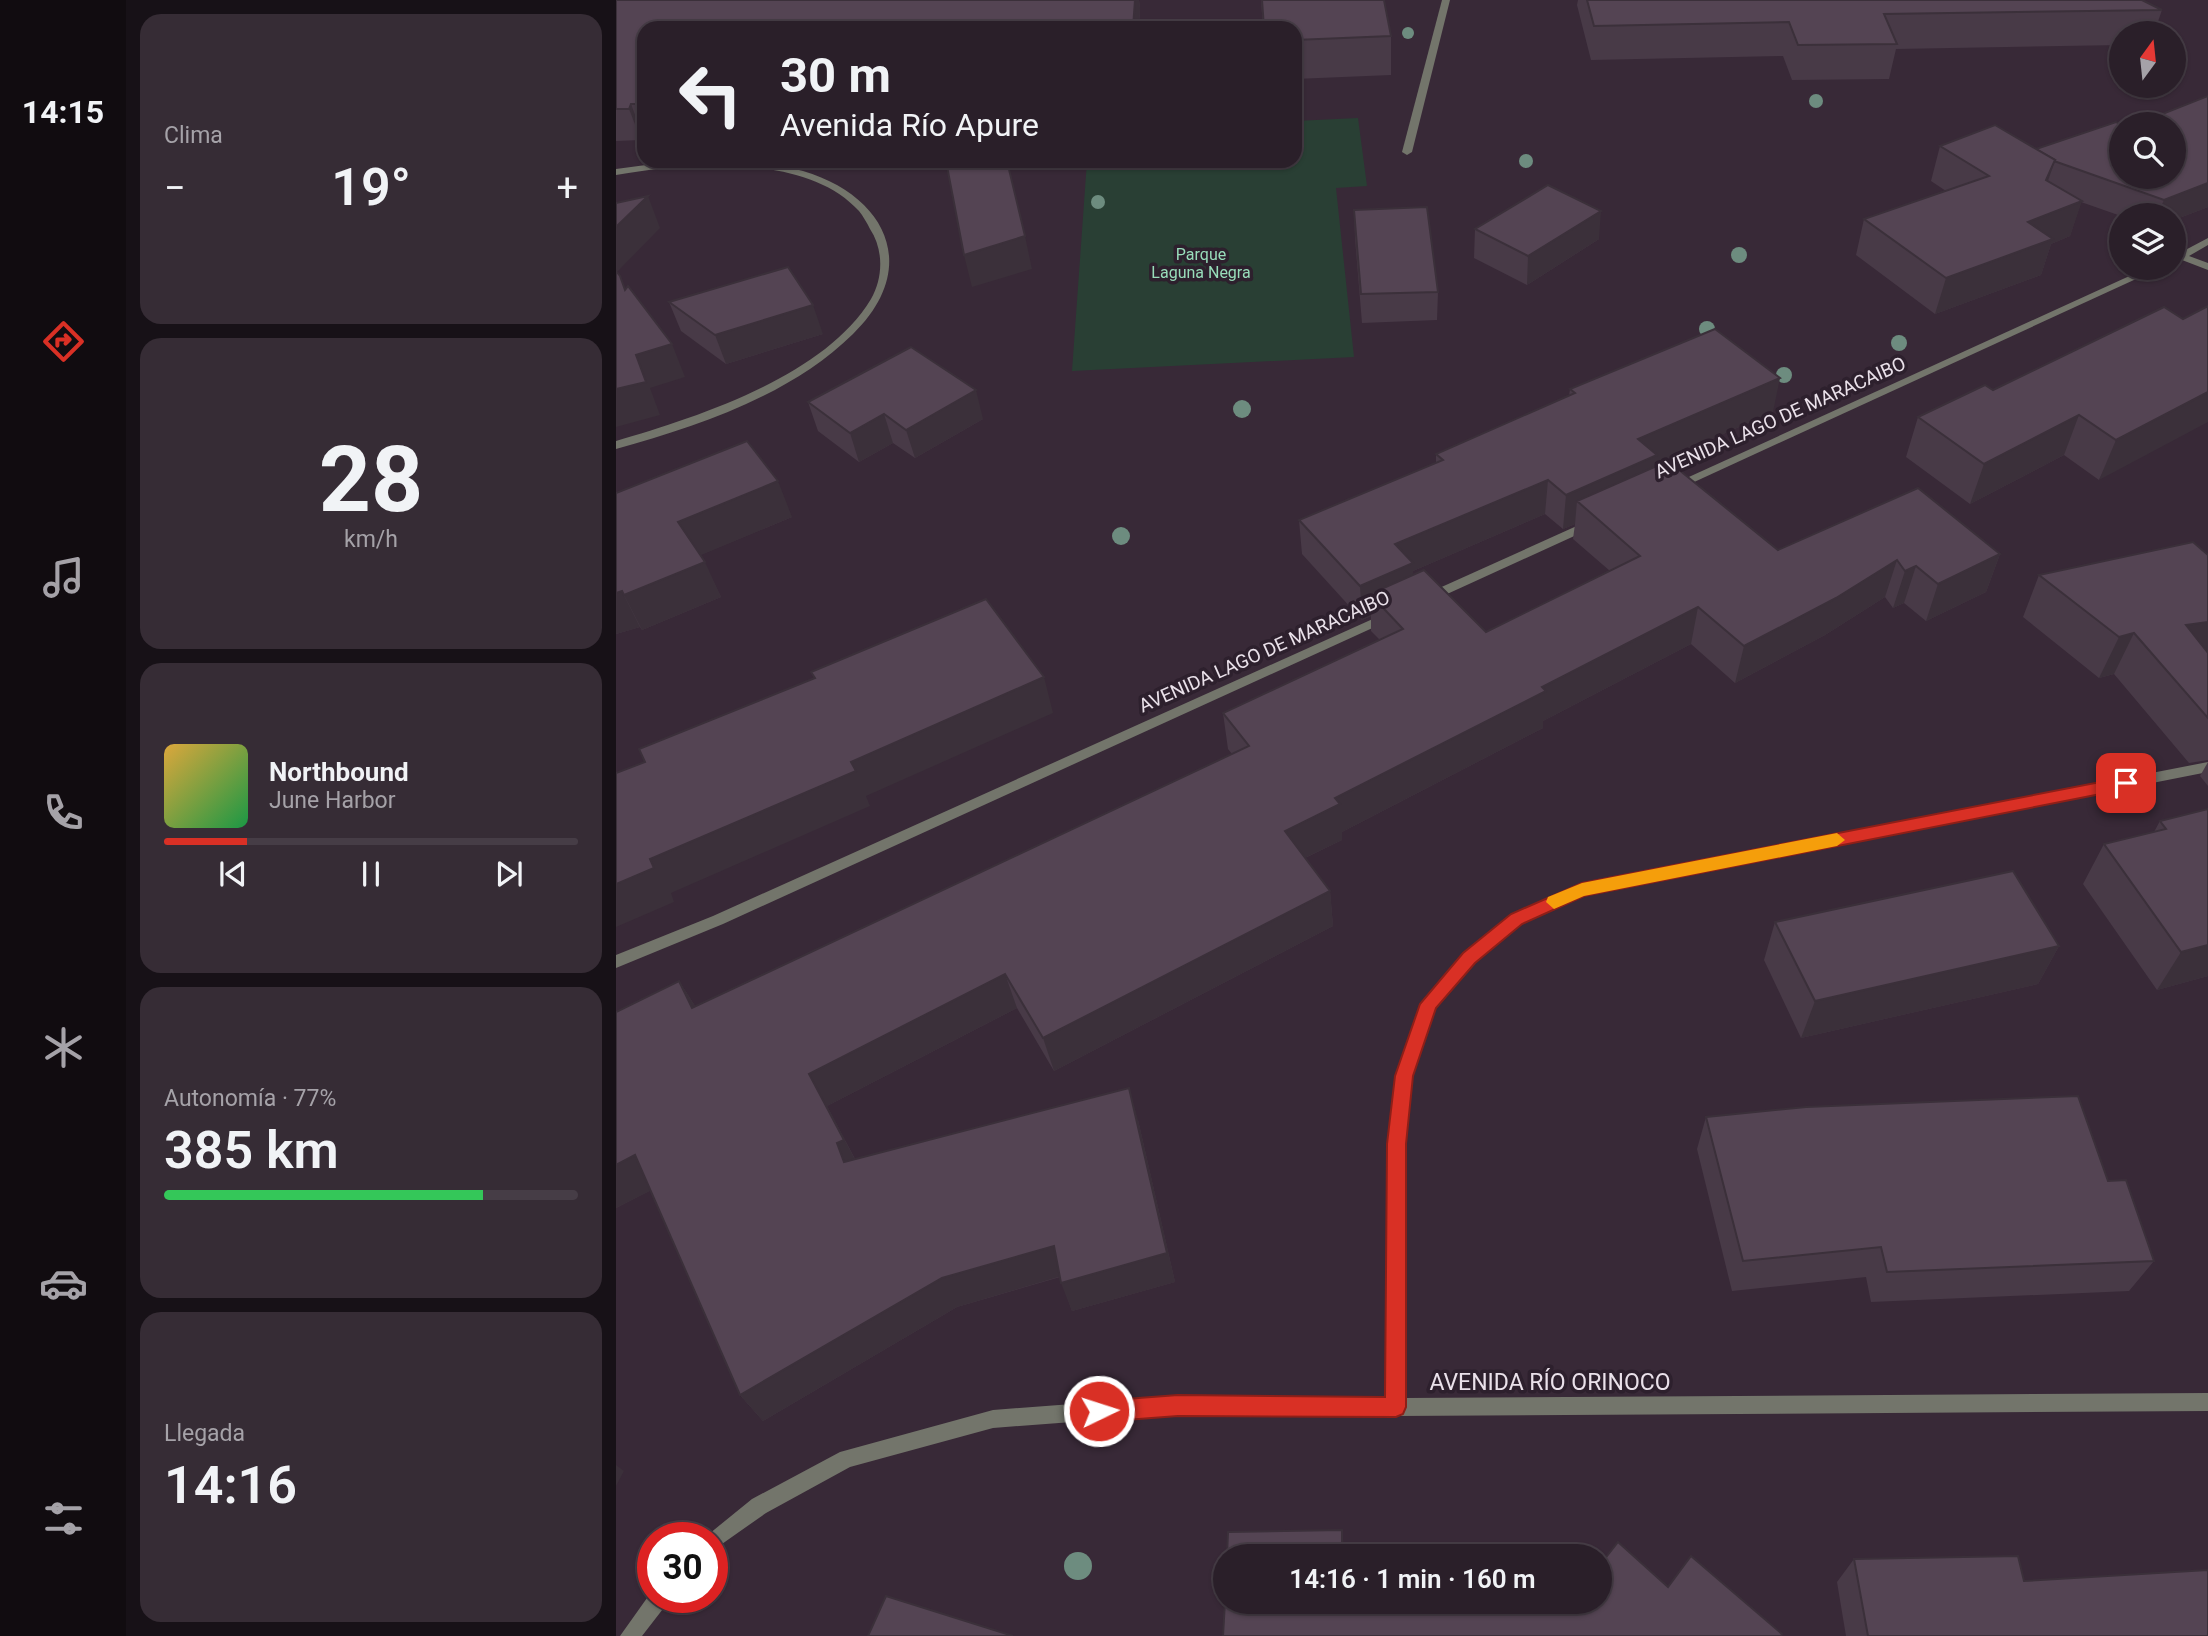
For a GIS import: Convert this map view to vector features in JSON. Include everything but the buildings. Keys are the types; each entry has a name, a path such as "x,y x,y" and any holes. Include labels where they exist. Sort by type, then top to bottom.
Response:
{"street":[{"path":"1407,152 1446,0"},
{"path":"616,172 644,168"},
{"path":"616,445 724,408 783,380 822,356 874,303 886,275 884,248 876,226 857,204 825,183 777,168"},
{"path":"2186,253 2208,241"},
{"path":"2186,261 2208,267"},
{"name":"AVENIDA LAGO DE MARACAIBO","path":"1659,493 2129,280"},
{"name":"AVENIDA LAGO DE MARACAIBO","path":"1417,603 1608,516"},
{"name":"AVENIDA LAGO DE MARACAIBO","path":"616,962 718,920 1405,608"},
{"path":"1396,1407 1394,1235 1397,1144 1404,1076 1429,1004 1469,958 1517,919 1582,890 2208,767"},
{"name":"AVENIDA RÍO ORINOCO","path":"728,1530 759,1506 847,1459 993,1419 1178,1405 1396,1407 2208,1402"},
{"path":"630,1636 648,1613"}],"green space":[{"name":"Parque Laguna Negra","path":"1358,118 1367,186 1336,188 1354,357 1072,371 1086,168 1302,168 1302,121"}],"slow traffic":[{"path":"1554,902 1582,890 1837,840"}],"route":[{"path":"1099,1411 1178,1405 1396,1407 1394,1235 1397,1144 1404,1076 1429,1004 1469,958 1517,919 1582,890 2126,783"}]}
